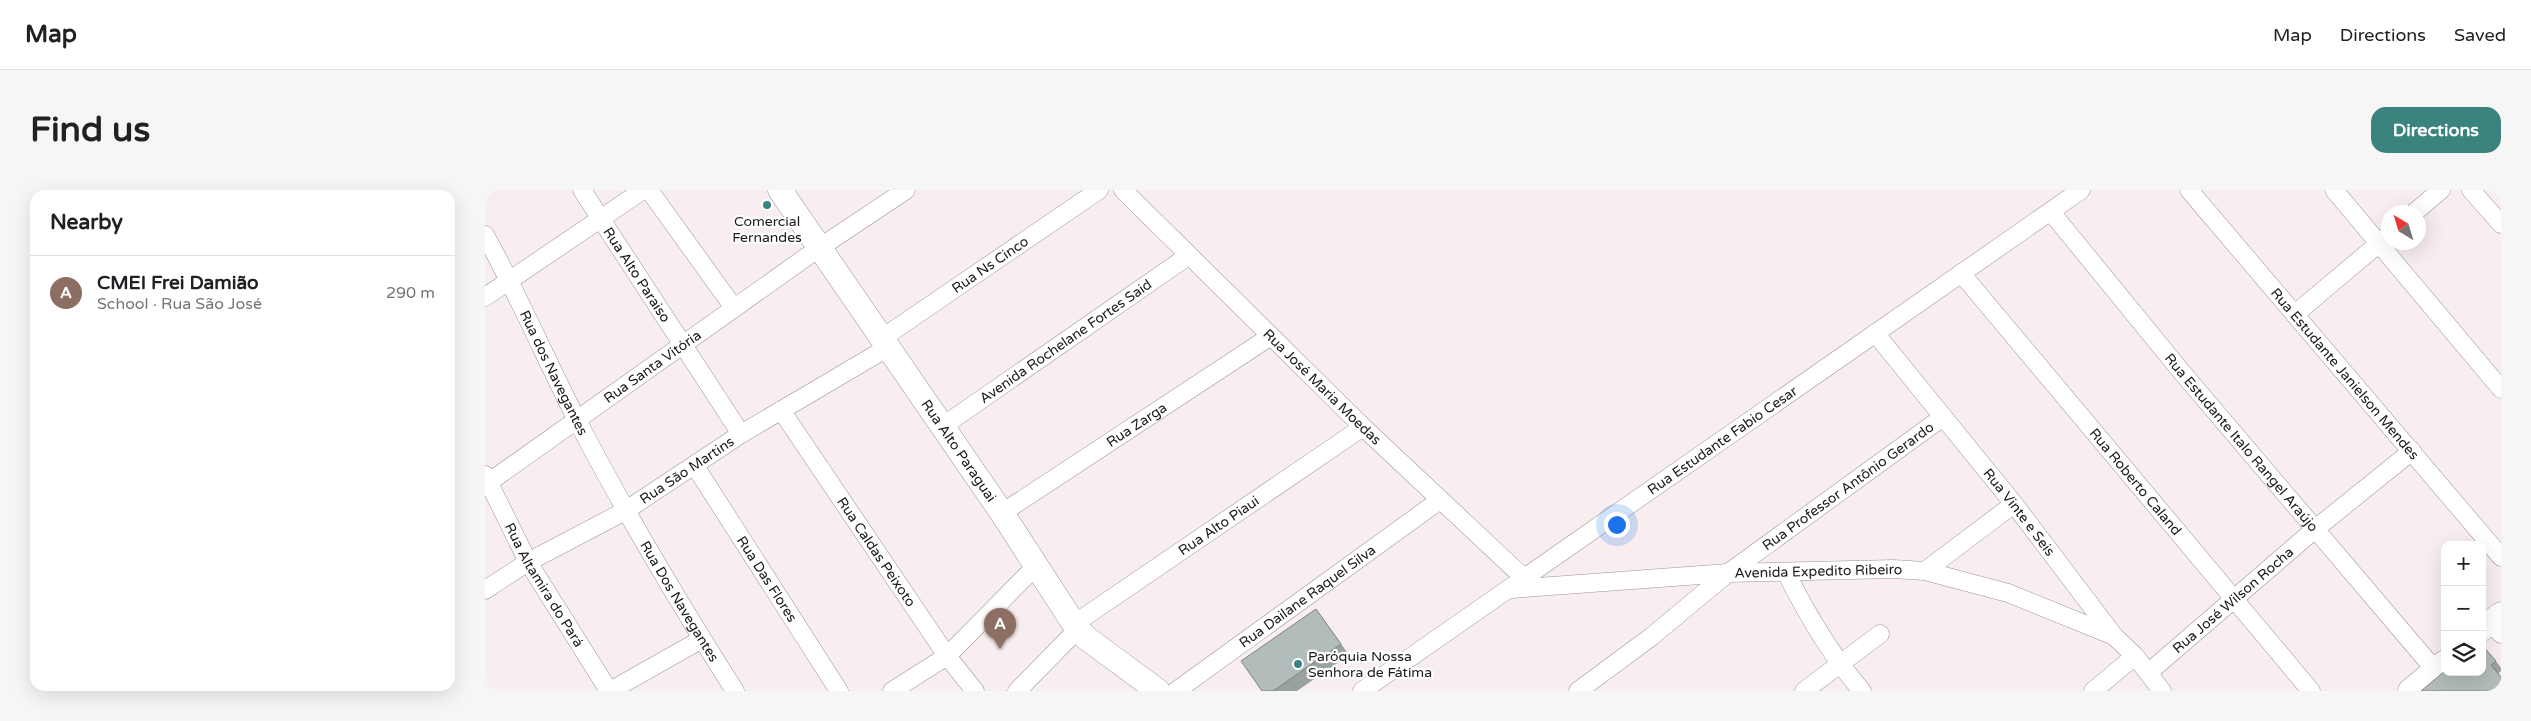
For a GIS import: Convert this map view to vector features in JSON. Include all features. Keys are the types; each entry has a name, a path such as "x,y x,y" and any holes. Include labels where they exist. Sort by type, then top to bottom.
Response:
{"street":[{"name":"Rua Alto Paraiso","path":"583,190 741,434"},
{"path":"485,297 602,220 643,190"},
{"path":"649,190 734,308"},
{"name":"Rua Alto Paraguai","path":"780,190 1002,513 1076,627 1158,691"},
{"name":"Rua Santa Vitória","path":"486,481 577,420 819,248 906,190"},
{"name":"Rua Ns Cinco","path":"884,343 1099,190"},
{"name":"Rua José Maria Moedas","path":"1123,190 1363,427 1525,579"},
{"name":"Rua Estudante Fabio Cesar","path":"1362,691 2081,190"},
{"name":"Rua Estudante Janielson Mendes","path":"2191,190 2501,558"},
{"path":"2333,190 2381,238"},
{"path":"2423,205 2441,190"},
{"path":"2471,190 2501,224"},
{"name":"Rua Estudante Italo Rangel Araújo","path":"2051,212 2314,530 2440,666"},
{"name":"Rua dos Navegantes","path":"485,235 510,280 577,420 625,511"},
{"path":"2295,314 2381,242"},
{"path":"2391,250 2501,389"},
{"name":"Avenida Rochelane Fortes Said","path":"943,426 1188,256"},
{"name":"Rua Roberto Caland","path":"1961,274 2311,691"},
{"name":"Rua Vinte e Seis","path":"1875,333 2014,504 2114,636 2135,656 2162,691"},
{"name":"Rua Zarga","path":"1002,513 1271,336"},
{"name":"Rua São Martins","path":"485,590 529,562 625,511 884,343"},
{"name":"Rua Caldas Peixoto","path":"781,410 947,656 975,691"},
{"name":"Rua Professor Antônio Gerardo","path":"1578,691 1651,637 1728,573 1943,417"},
{"name":"Rua Alto Piaui","path":"1017,691 1076,627 1363,427"},
{"name":"Rua José Wilson Rocha","path":"2148,673 2314,530 2412,451"},
{"name":"Rua Das Flores","path":"695,466 839,691"},
{"name":"Rua Altamira do Pará","path":"486,481 529,562 610,691"},
{"name":"Rua Dailane Raquel Silva","path":"1176,691 1440,500"},
{"path":"1925,572 2014,504"},
{"name":"Rua Dos Navegantes","path":"625,511 735,691"},
{"path":"892,691 947,656 1036,566"},
{"name":"Avenida Expedito Ribeiro","path":"1511,589 1728,573 1848,568 1925,572 2008,593 2114,636"},
{"path":"1786,572 1808,616 1840,665 1862,691"},
{"path":"1804,691 1880,634"},
{"path":"610,691 702,639"},
{"path":"2093,691 2135,656"},
{"path":"2411,691 2440,666"}],"building":[{"path":"1316,609 1341,644 1273,691 1262,691 1241,661"},
{"path":"2486,650 2496,661 2491,665 2501,677 2501,691 2421,691 2441,674 2441,676 2486,676"}],"place":[{"name":"Comercial Fernandes","path":"767,205"},
{"name":"CMEI Frei Damião","path":"1000,649"},
{"name":"Paróquia Nossa Senhora de Fátima","path":"1298,664"}]}
